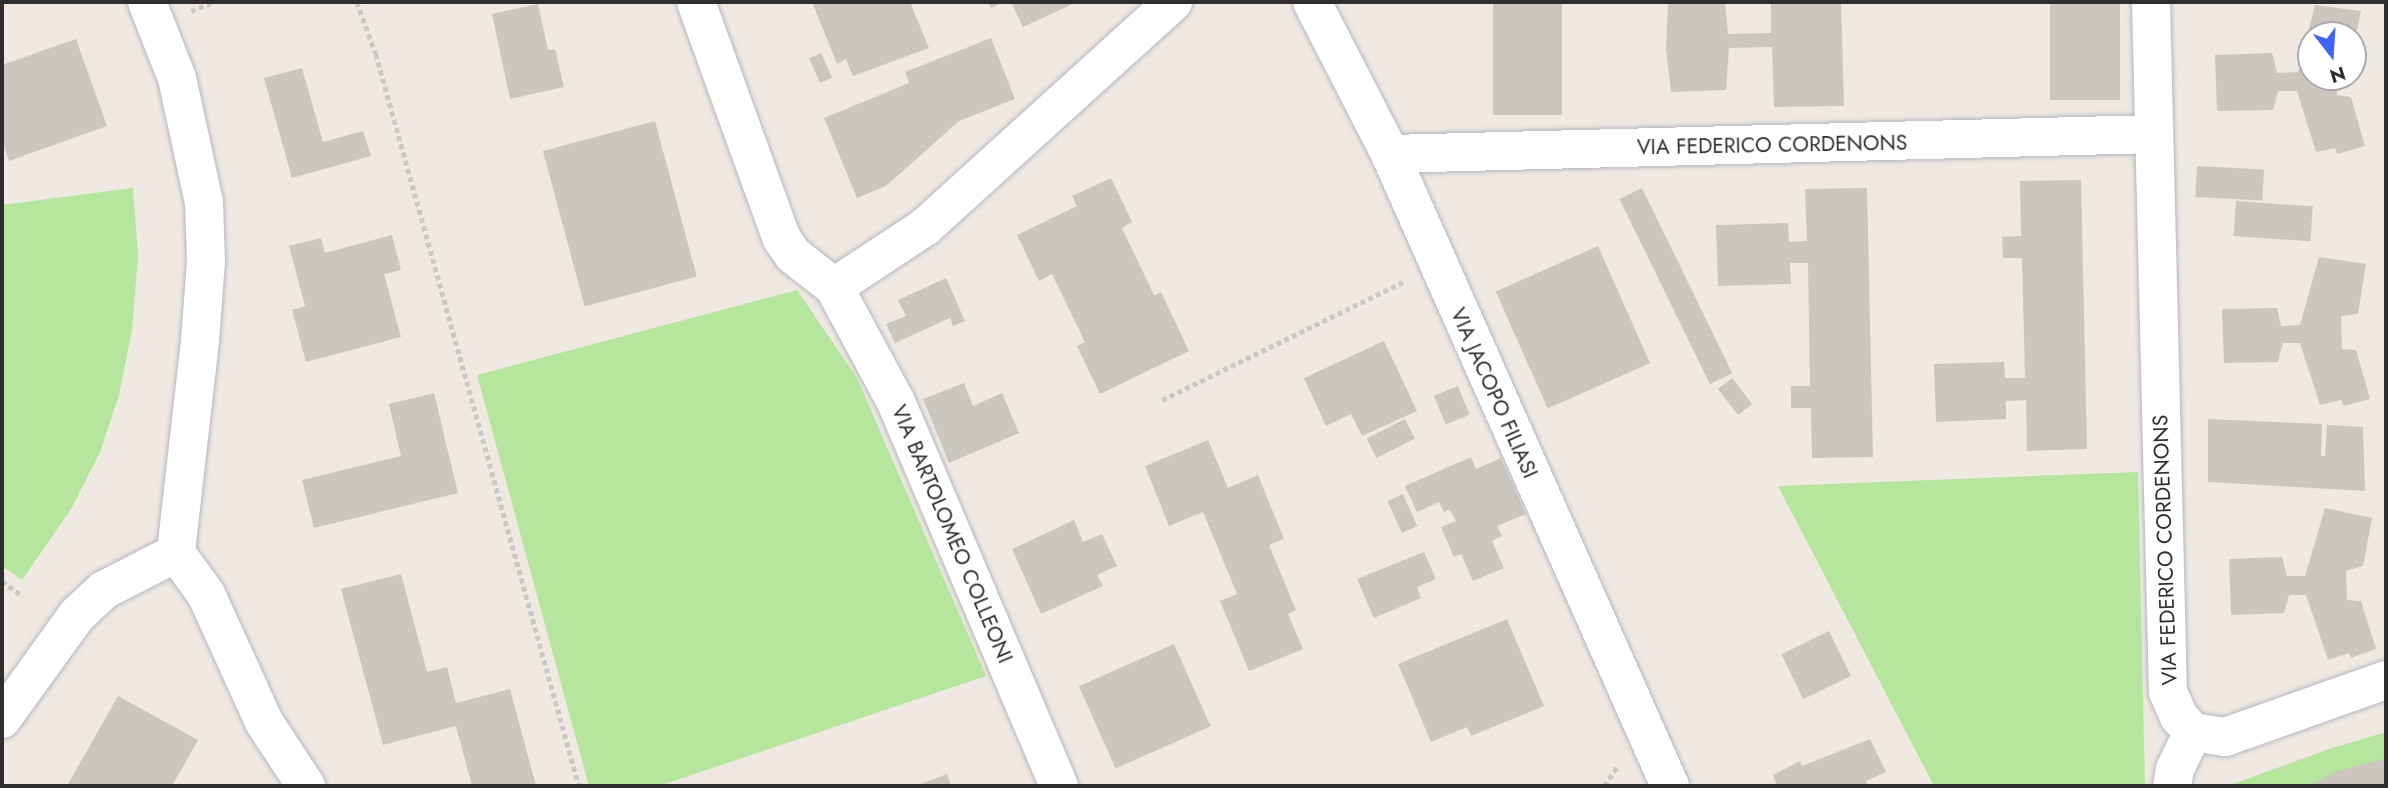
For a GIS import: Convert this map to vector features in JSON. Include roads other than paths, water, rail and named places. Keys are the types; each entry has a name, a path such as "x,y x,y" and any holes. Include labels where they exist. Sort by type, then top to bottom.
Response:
{"street":[{"path":"147,2 177,78 204,203 205,274 176,553 206,594 264,722 306,786"},
{"name":"VIA BARTOLOMEO COLLEONI","path":"696,2 782,239 793,255 834,287 896,402 1059,786"},
{"path":"834,287 925,227 1173,2"},
{"name":"VIA JACOPO FILIASI","path":"1312,2 1390,154 1670,786"},
{"name":"VIA FEDERICO CORDENONS","path":"2151,2 2168,692 2179,718 2193,732"},
{"name":"VIA FEDERICO CORDENONS","path":"1390,154 2154,134"},
{"path":"2,719 77,615 104,590 176,553"},
{"path":"2172,786 2175,769 2193,732 2225,737 2386,680"}]}
